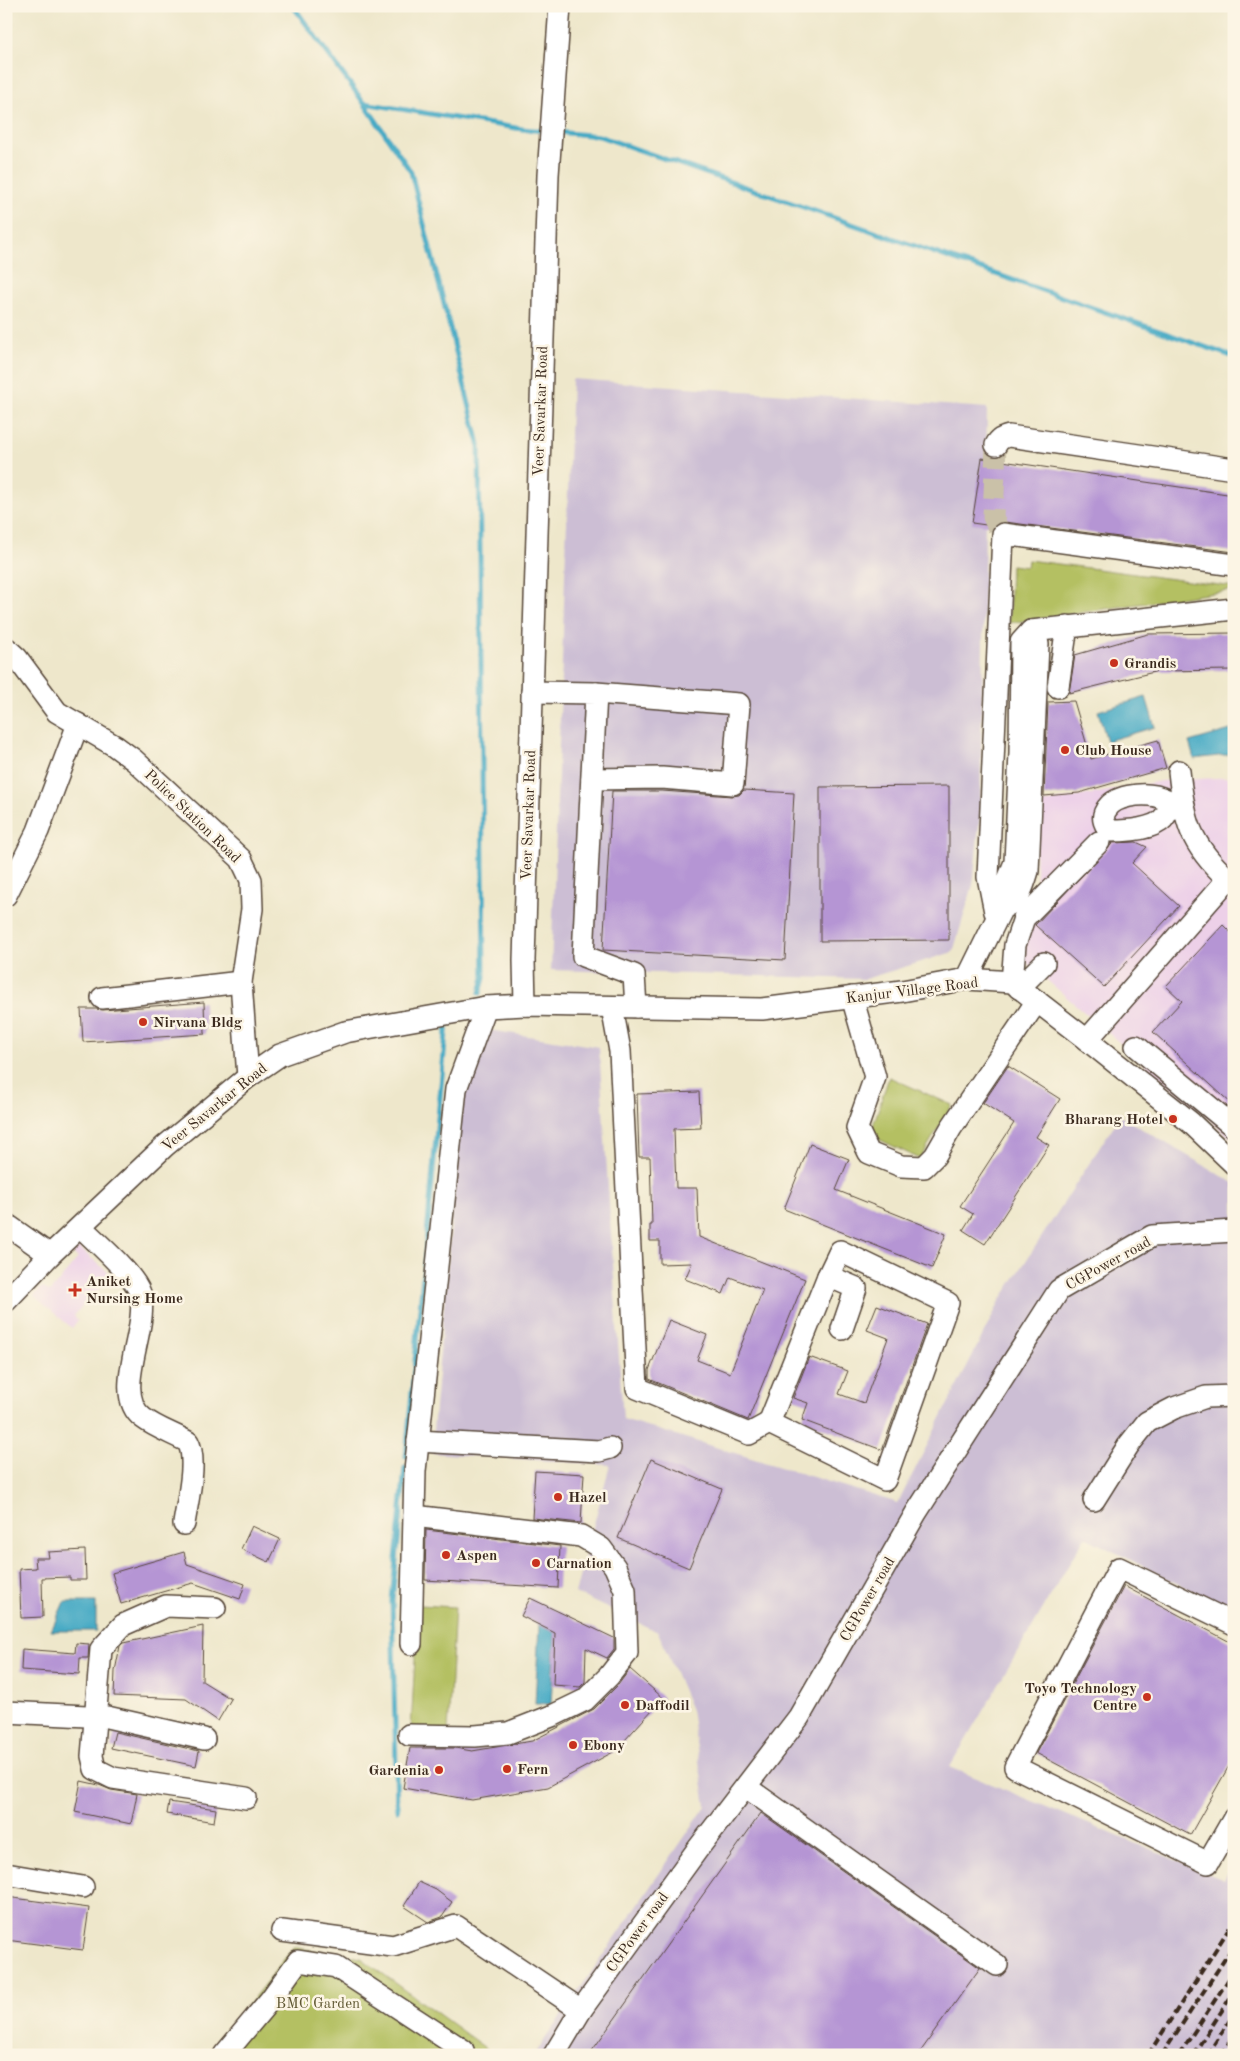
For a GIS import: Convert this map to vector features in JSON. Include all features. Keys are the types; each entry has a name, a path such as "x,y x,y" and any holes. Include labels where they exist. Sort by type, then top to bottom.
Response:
{"street":[{"name":"Veer Savarkar Road","path":"6,1301 50,1255 165,1146 248,1077 280,1055 345,1032 525,999 524,967 548,175 560,6"},
{"path":"996,445 998,441 1009,436 1234,469"},
{"path":"999,914 988,877 1000,531 1234,565"},
{"path":"966,979 999,914 1013,904 1024,884 1028,871 1027,753 1021,642 1031,631 1234,609"},
{"path":"1058,688 1067,626"},
{"name":"Police Station Road","path":"6,648 17,658 57,712 115,746 134,760 241,859 251,880 252,910 242,982 248,1077"},
{"path":"532,692 596,693 739,704 733,784 662,778 592,779"},
{"path":"596,693 583,956 634,974 636,1007"},
{"path":"6,895 38,831 78,724"},
{"path":"1087,1040 1231,881 1214,866 1194,840 1177,804 1179,771"},
{"path":"1098,842 1024,918 1015,944 1023,991 1191,1123 1234,1164"},
{"path":"852,997 875,1077 857,1128 869,1153 901,1166 924,1167 935,1156 951,1128 1023,991 1048,966"},
{"name":"Kanjur Village Road","path":"525,999 612,1007 762,1009 902,991 966,979 1023,991"},
{"path":"102,998 242,982"},
{"path":"412,1644 415,1471 456,1089 486,1007"},
{"path":"612,1007 620,1051 637,1388 749,1434 769,1423 828,1276 840,1251 948,1303 885,1480 769,1423"},
{"path":"1136,1046 1234,1127"},
{"path":"6,1224 50,1255"},
{"path":"81,1227 133,1279 139,1292 141,1318 129,1384 130,1398 142,1418 188,1442 192,1449 184,1524"},
{"name":"CGPower road","path":"554,2055 581,2010 697,1850 800,1718 916,1513 1059,1290 1152,1236 1234,1231"},
{"path":"828,1276 856,1288 842,1329"},
{"path":"1094,1500 1128,1446 1147,1422 1174,1408 1206,1397 1234,1396"},
{"path":"418,1441 599,1451 610,1448"},
{"path":"410,1735 476,1736 508,1733 554,1715 585,1700 609,1676 627,1653 625,1590 615,1567 601,1548 581,1536 414,1516"},
{"path":"1234,1624 1119,1568 1015,1767 1208,1863 1234,1818"},
{"path":"214,1608 166,1606 123,1625 100,1649 102,1717 92,1756 95,1769 113,1778 246,1798"},
{"path":"6,1712 102,1717 204,1739"},
{"path":"746,1787 997,1965"},
{"path":"6,1874 83,1887"},
{"path":"282,1931 393,1946 456,1926 581,2010"},
{"path":"224,2055 270,2000 298,1961 336,1967 463,2050"}],"shaded area":[{"path":"572,379 987,408 980,815 973,885 953,952 865,979 551,970"},
{"path":"1234,777 1234,1141 1005,944 1037,890 1033,805 1161,781"},
{"path":"489,1030 599,1047 623,1419 898,1503 1000,1301 1120,1116 1234,1183 1234,1612 1085,1537 950,1767 1224,1880 1234,1864 1234,2055 534,2055 706,1806 691,1710 658,1632 575,1593 610,1465 431,1453 463,1093"},
{"name":"Aniket Nursing Home","path":"78,1247 113,1276 94,1295 92,1294 74,1316 78,1320 72,1328 34,1296 42,1287 50,1292 78,1258 73,1254"}],"green space":[{"path":"1028,560 1234,587 1234,590 1009,623 1011,565 1027,567"},
{"path":"889,1077 952,1105 920,1159 870,1135"},
{"path":"418,1605 455,1607 448,1731 411,1729"},
{"name":"BMC Garden","path":"294,1947 361,1958 495,2055 208,2055"}],"water":[{"path":"1146,697 1155,727 1107,741 1098,711"},
{"path":"1234,729 1234,754 1194,759 1189,742"},
{"path":"64,1602 96,1602 96,1631 51,1631"},
{"path":"539,1625 555,1633 551,1704 535,1704"}],"building":[{"path":"982,458 1234,495 1234,552 1005,522 998,522 993,526 972,523"},
{"path":"1234,633 1234,670 1158,671 1069,693 1075,655 1148,634"},
{"name":"Club House","path":"1074,701 1091,759 1158,740 1166,768 1079,793 1044,796 1048,702"},
{"path":"949,786 949,940 820,941 820,787"},
{"path":"744,790 794,793 785,960 603,950 612,791 662,791 732,796 739,795"},
{"path":"1136,842 1147,847 1132,863 1179,906 1104,987 1035,925 1113,843"},
{"path":"1223,925 1234,936 1234,1106 1153,1032 1182,1001 1166,986"},
{"name":"Nirvana Bldg","path":"204,1002 205,1034 83,1042 81,1009 103,1010"},
{"path":"1008,1066 1060,1099 1036,1137 1049,1145 985,1244 963,1230 973,1214 960,1206 1014,1123 983,1103"},
{"path":"699,1092 701,1128 674,1129 676,1188 697,1188 699,1237 805,1279 748,1420 649,1379 649,1370 669,1320 707,1335 697,1360 730,1373 763,1290 730,1277 723,1294 685,1279 692,1263 660,1264 660,1241 650,1241 650,1225 652,1225 650,1157 639,1157 637,1094"},
{"path":"810,1144 849,1159 836,1190 946,1234 932,1268 784,1209"},
{"path":"877,1305 927,1324 882,1450 802,1420 808,1403 793,1398 809,1357 848,1371 839,1394 864,1403 888,1338 867,1330"},
{"path":"651,1459 722,1489 689,1568 618,1538"},
{"name":"Hazel","path":"535,1471 584,1474 581,1523 532,1518"},
{"path":"252,1526 280,1539 269,1562 241,1549"},
{"path":"426,1530 560,1546 558,1588 425,1580"},
{"path":"85,1550 86,1580 70,1580 70,1577 42,1578 43,1617 21,1618 19,1569 36,1568 35,1558 49,1558 48,1552"},
{"path":"184,1552 187,1564 245,1584 240,1599 193,1583 121,1604 112,1573"},
{"name":"Toyo Technology Centre","path":"1124,1586 1234,1644 1234,1757 1190,1835 1036,1753"},
{"path":"530,1598 614,1638 614,1649 607,1658 586,1648 585,1682 580,1687 553,1685 555,1633 521,1616"},
{"path":"203,1626 202,1681 231,1699 218,1721 186,1699 114,1696 115,1671 120,1646 123,1643"},
{"path":"76,1643 89,1644 88,1658 80,1658 79,1674 21,1670 22,1649 75,1653"},
{"path":"630,1669 663,1698 615,1751 548,1787 472,1800 403,1788 410,1748 455,1748 472,1751 532,1741 594,1709 618,1685"},
{"path":"115,1732 199,1751 196,1766 111,1748"},
{"path":"81,1781 111,1790 137,1794 131,1824 75,1812"},
{"path":"169,1802 216,1809 214,1822 167,1814"},
{"path":"761,1813 980,1968 918,2055 589,2055"},
{"path":"419,1882 436,1890 452,1902 442,1917 428,1922 404,1906"},
{"path":"6,1897 89,1908 83,1950 6,1940"}],"waterway":[{"path":"293,6 364,103 411,172 479,444 484,978 480,993"},
{"path":"364,103 522,129 546,131"},
{"path":"557,132 599,136 1234,357"},
{"path":"406,1457 447,1022"},
{"path":"397,1810 392,1600 405,1468"}],"tunnel":[{"path":"996,445 993,517 998,528"}],"railway":[{"path":"1148,2055 1234,1921"},
{"path":"1162,2055 1234,1945"},
{"path":"1179,2055 1234,1971"},
{"path":"1193,2055 1234,1992"},
{"path":"1207,2055 1234,2014"},
{"path":"1221,2055 1234,2035"}],"place":[{"name":"Grandis","path":"1114,663"},
{"name":"Club House","path":"1065,750"},
{"name":"Nirvana Bldg","path":"143,1022"},
{"name":"Bharang Hotel","path":"1173,1119"},
{"name":"Aniket Nursing Home","path":"75,1290"},
{"name":"Hazel","path":"558,1497"},
{"name":"Aspen","path":"446,1555"},
{"name":"Carnation","path":"536,1563"},
{"name":"Toyo Technology Centre","path":"1147,1697"},
{"name":"Daffodil","path":"625,1705"},
{"name":"Ebony","path":"573,1745"},
{"name":"Fern","path":"507,1769"},
{"name":"Gardenia","path":"439,1770"}]}
